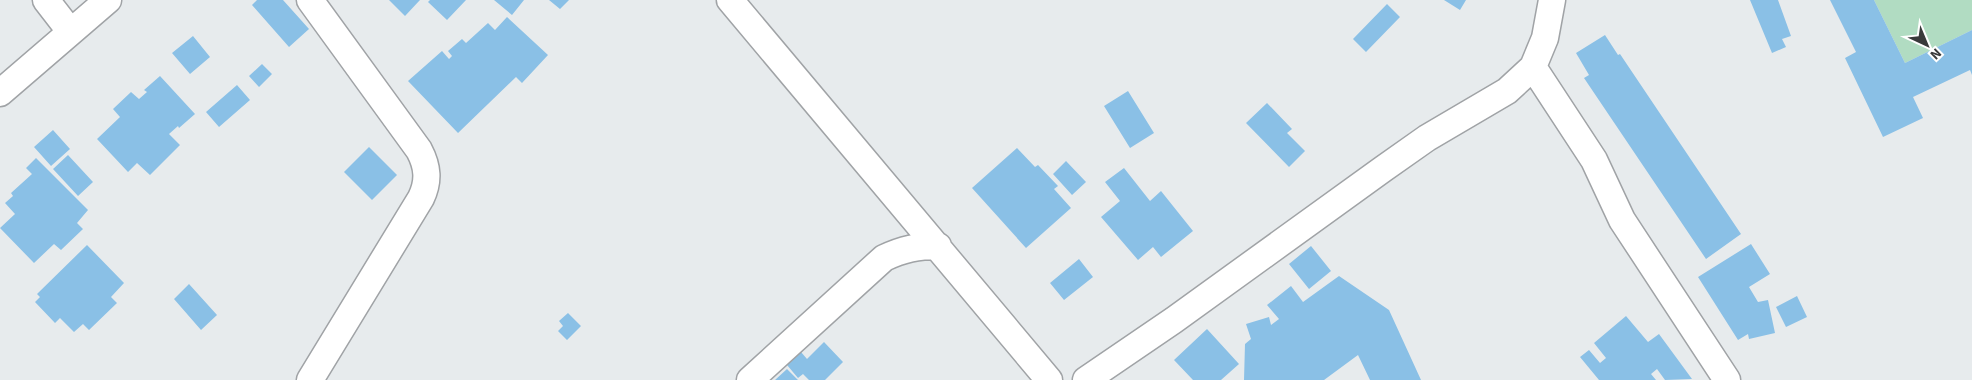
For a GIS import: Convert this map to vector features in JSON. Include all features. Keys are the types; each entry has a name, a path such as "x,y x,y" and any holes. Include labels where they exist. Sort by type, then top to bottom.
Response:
{"street":[{"path":"46,0 70,31"},
{"path":"0,93 108,0"},
{"path":"310,0 419,150 426,162 428,176 422,198 310,380"},
{"path":"730,0 1050,380"},
{"path":"1086,380 1174,320 1405,153 1507,91 1534,66 1545,38 1552,0"},
{"path":"1534,66 1594,160 1622,220 1727,380"},
{"path":"750,380 884,258 901,250 919,246 938,246"}],"green space":[{"path":"1874,0 1972,0 1972,30 1905,63"}],"building":[{"path":"257,0 283,0 309,29 289,47 252,5"},
{"path":"389,0 420,0 405,16"},
{"path":"430,0 466,0 447,20 428,2"},
{"path":"494,0 524,0 512,15"},
{"path":"549,0 569,0 560,9"},
{"path":"1444,0 1466,0 1460,10"},
{"path":"1750,0 1778,0 1791,36 1782,39 1786,47 1772,53"},
{"path":"1830,0 1874,0 1905,63 1972,30 1972,75 1970,70 1913,97 1923,118 1883,137 1845,58 1856,52"},
{"path":"1387,4 1400,17 1366,52 1353,39"},
{"path":"507,17 548,55 522,83 516,77 458,133 408,81 442,51 449,59 452,56 448,51 462,39 466,43 488,23 495,30"},
{"path":"1605,35 1618,55 1620,54 1741,234 1706,259 1584,78 1589,75 1576,53"},
{"path":"193,36 210,57 190,74 172,53"},
{"path":"262,64 272,74 259,87 249,76"},
{"path":"160,76 195,114 169,134 180,145 150,175 137,163 128,172 97,139 120,117 113,109 131,92 139,99 147,92 144,90"},
{"path":"237,85 250,100 219,127 206,112"},
{"path":"1128,91 1154,133 1130,148 1104,106"},
{"path":"1267,103 1292,129 1287,133 1305,151 1289,167 1246,123"},
{"path":"53,130 70,149 51,166 34,147"},
{"path":"369,147 397,175 372,200 344,172"},
{"path":"1017,148 1035,167 1038,165 1058,186 1054,189 1071,208 1026,248 972,188"},
{"path":"68,155 93,182 78,196 53,169"},
{"path":"36,158 88,210 77,223 83,229 61,250 54,244 34,263 0,228 15,214 5,203 13,196 11,193 32,174 26,168"},
{"path":"1066,161 1086,182 1072,195 1053,174"},
{"path":"1124,168 1150,201 1161,191 1193,231 1161,257 1153,247 1138,260 1101,217 1120,201 1105,182"},
{"path":"1751,244 1770,274 1749,287 1758,302 1768,300 1775,333 1749,339 1748,334 1738,340 1698,277"},
{"path":"87,245 124,283 111,297 117,303 89,330 83,324 74,332 60,318 55,323 35,302 40,297 37,294"},
{"path":"1311,246 1331,271 1309,289 1289,264"},
{"path":"1079,259 1093,277 1064,300 1050,283"},
{"path":"1339,276 1389,310 1421,380 1370,380 1358,355 1324,380 1244,380 1245,344 1251,339 1246,324 1269,317 1271,325 1279,319 1267,305 1291,286 1303,302"},
{"path":"189,284 217,315 201,330 174,299"},
{"path":"1797,296 1807,317 1786,327 1776,307"},
{"path":"568,313 581,326 567,340 558,331 563,326 559,321"},
{"path":"1626,316 1648,342 1659,334 1692,379 1665,380 1657,369 1651,374 1656,380 1599,380 1580,357 1589,350 1600,363 1606,358 1594,343"},
{"path":"1207,329 1239,364 1221,380 1193,380 1174,360"},
{"path":"824,342 843,362 825,380 809,380 803,374 798,378 787,365 801,352 807,359"},
{"path":"787,369 798,380 775,380"}]}
